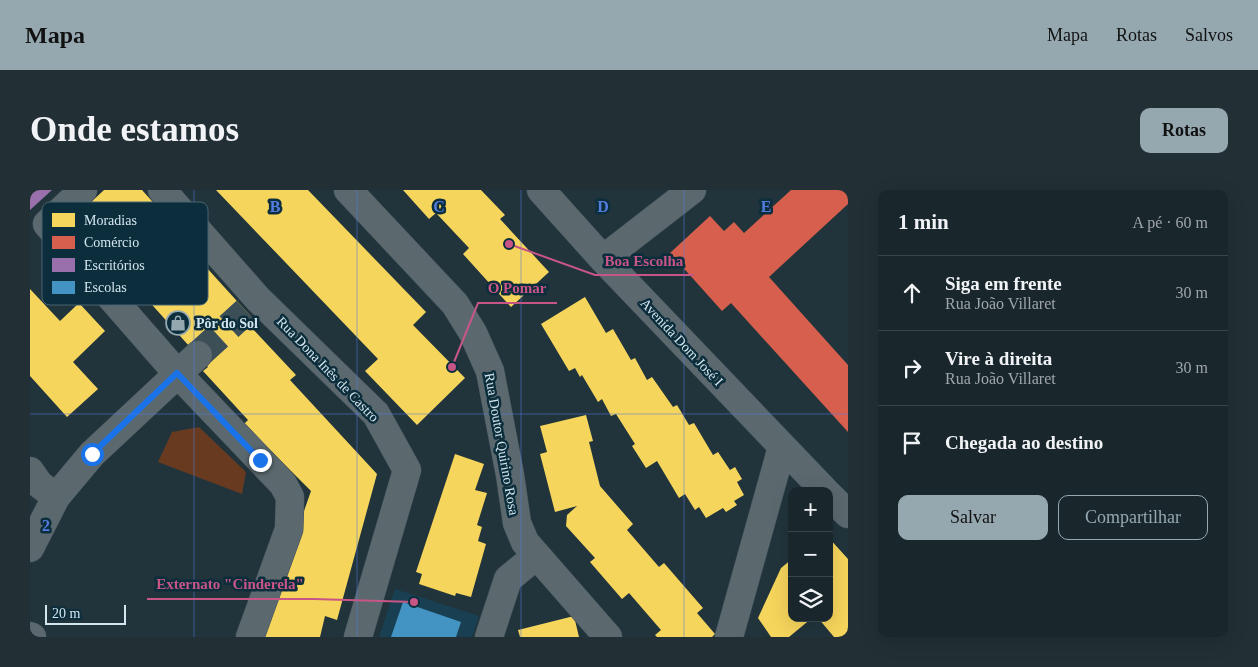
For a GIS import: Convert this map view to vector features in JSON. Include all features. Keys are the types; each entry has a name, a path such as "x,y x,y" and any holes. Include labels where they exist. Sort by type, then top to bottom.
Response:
{"street":[{"path":"70,202 83,190"},
{"name":"Rua Dona Inês de Castro","path":"162,190 171,202"},
{"name":"Rua Doutor Quirino Rosa","path":"348,190 455,304 473,333 490,371 510,475 517,523 525,542 608,637"},
{"name":"Avenida Dom José I","path":"541,190 603,259 822,487"},
{"path":"603,259 692,190"},
{"name":"Rua Dona Inês de Castro","path":"208,249 252,305 376,414 407,470 358,637"},
{"path":"118,305 177,373 283,484 290,498 289,529 250,637"},
{"path":"30,548 56,497 92,454 198,355"},
{"path":"729,637 782,447"},
{"path":"30,471 39,484 56,497"},
{"path":"833,499 848,514"},
{"path":"489,637 508,579 536,556"}],"shaded area":[{"path":"199,427 246,472 242,494 158,462 172,432"},
{"path":"395,589 479,616 472,637 379,637"}],"building: Moradias":[{"path":"104,190 142,190 153,202 91,202"},
{"path":"216,190 308,190 426,312 413,325 465,378 417,425 365,371 378,359"},
{"path":"403,190 481,190 505,215 500,219 549,272 511,307 463,254 469,248 436,213 429,219"},
{"path":"208,269 256,322 251,327 296,375 290,380 377,474 337,620 325,616 320,637 260,637 311,491 244,424 248,420 203,371 208,367 152,305 208,305"},
{"path":"30,289 42,302 42,305 45,305 60,321 77,305 81,305 105,331 73,362 98,389 67,417 30,376"},
{"path":"585,297 606,333 613,329 631,360 635,358 647,380 652,377 673,407 677,405 689,425 694,423 713,455 718,452 730,470 735,467 742,479 737,482 744,495 734,501 737,505 726,512 723,508 706,518 699,507 695,510 685,494 679,498 657,461 646,468 632,446 635,444 616,414 611,416 602,399 598,402 582,375 580,377 575,368 569,371 541,324"},
{"path":"586,415 593,441 589,442 600,486 633,524 627,530 659,567 664,563 703,608 697,613 715,634 712,637 657,637 655,635 661,630 629,593 622,599 590,562 595,558 566,526 567,515 577,506 555,512 540,454 547,452 540,426"},
{"path":"455,454 484,464 475,490 487,493 477,525 482,527 478,541 486,544 471,597 456,593 455,596 419,584 422,574 416,572"},
{"path":"833,542 848,559 848,637 834,637 821,622 833,622"},
{"path":"788,562 788,622 807,622 789,637 771,637 758,618 781,568"},
{"path":"574,616 579,637 520,637 518,630"}],"building: Comércio":[{"path":"791,190 848,190 848,204 769,277 848,365 848,432 731,303 722,311 670,253 710,216 724,231 734,222 744,233"}],"building: Escritórios":[{"path":"30,190 52,190 30,210"}],"building: Escolas":[{"path":"403,602 461,622 456,637 391,637"}],"tunnel":[{"path":"198,355 246,311"}],"place":[{"name":"Boa Escolha","path":"509,244"},
{"name":"Pôr do Sol","path":"178,323"},
{"name":"O Pomar","path":"452,367"},
{"name":"Externato \"Cinderela\"","path":"414,602"}],"route":[{"path":"92,454 177,373 260,460"}]}
